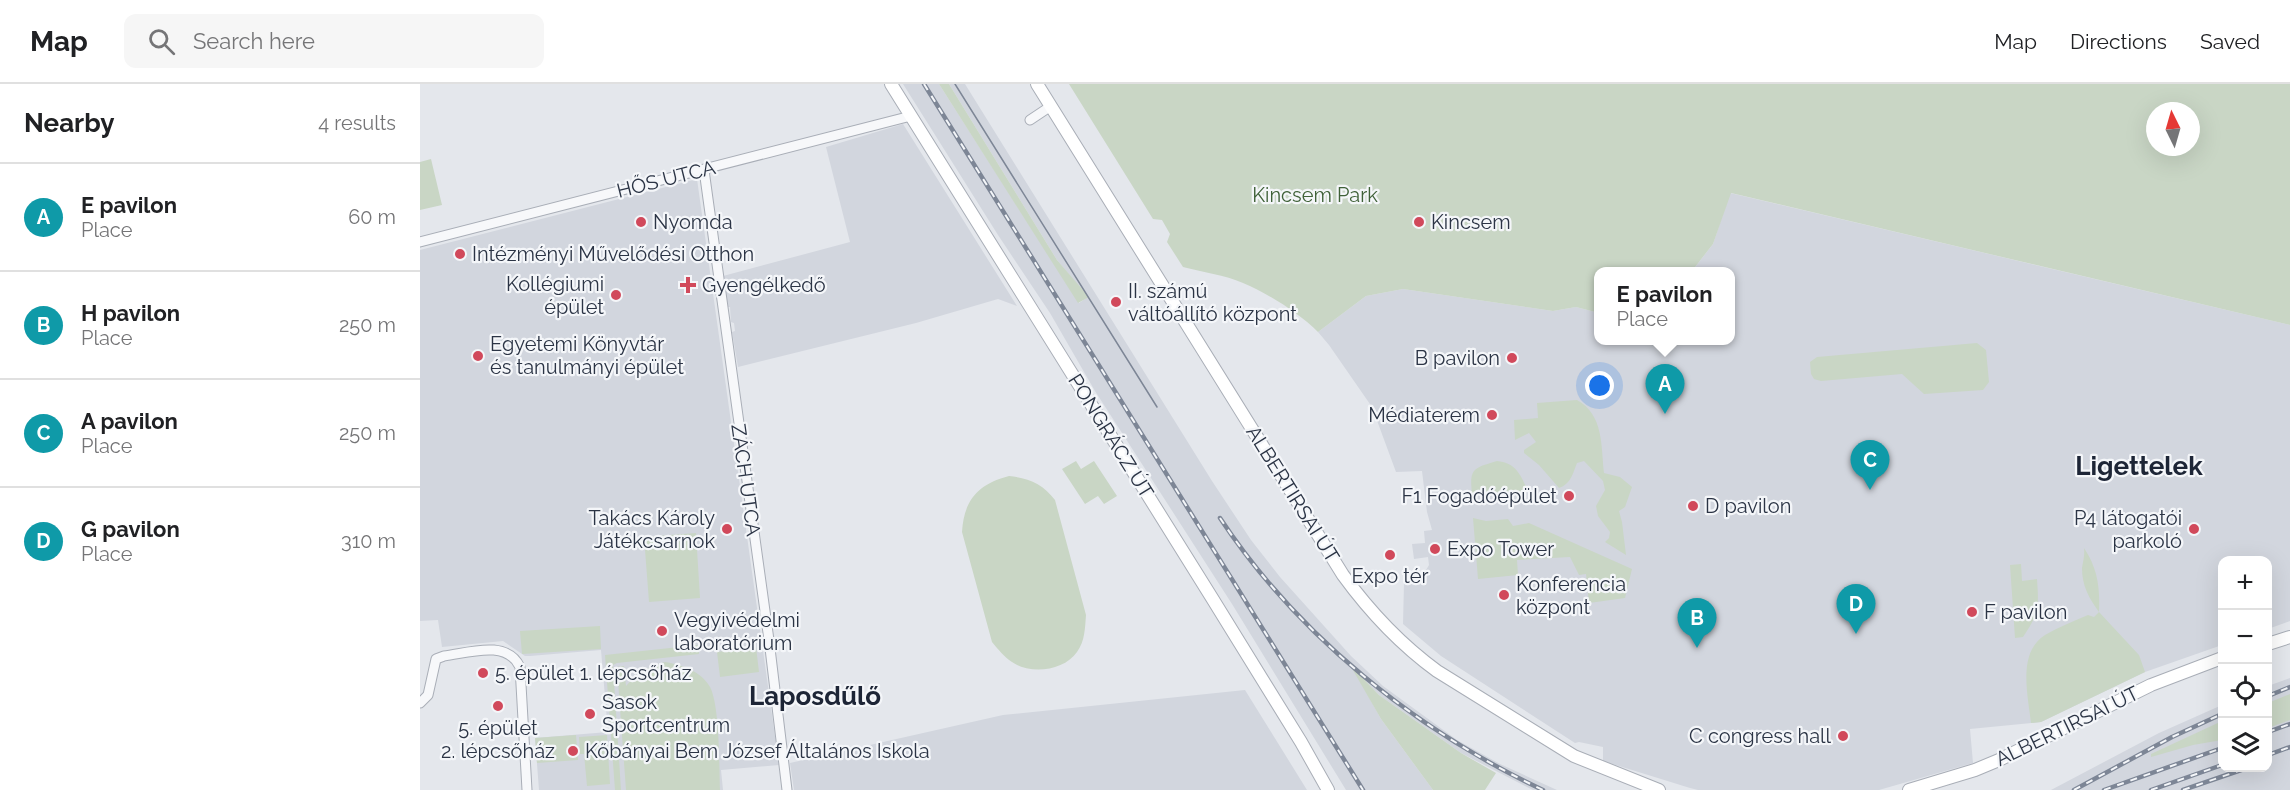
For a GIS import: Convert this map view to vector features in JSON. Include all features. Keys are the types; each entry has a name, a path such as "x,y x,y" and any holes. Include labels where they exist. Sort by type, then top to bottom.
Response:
{"street":[{"name":"PONGRÁCZ ÚT","path":"891,84 1301,742 1328,790"},
{"name":"ALBERTIRSAI ÚT","path":"1037,84 1343,575 1376,617 1437,671 1574,756 1659,790"},
{"path":"1030,120 1051,106"},
{"name":"HŐS UTCA","path":"420,242 911,116"},
{"name":"ZÁCH UTCA","path":"704,170 769,640 787,790"},
{"path":"2272,643 2290,637"},
{"path":"420,703 428,695 436,659 444,656 497,650 508,653 516,659 520,667 527,790"},
{"name":"ALBERTIRSAI ÚT","path":"1909,790 1975,770 1999,760 2151,685 2218,660"}],"shaded area":[{"path":"903,84 939,84 1079,303 1088,297 1057,260 949,84 965,84 1251,540 1280,577 1351,656 1383,686 1457,740 1500,764 1557,790 1533,790 1461,753 1379,695 1353,668 1381,719 1433,790 1346,790 1232,604 1095,391 1050,313"},
{"path":"903,124 1017,306 998,299 916,323 738,367 732,332 735,331 734,323 731,322 730,307 727,307 723,276 850,242 826,147"},
{"path":"697,179 779,765 721,770 723,790 539,790 535,738 608,732 601,650 525,656 503,641 442,647 438,620 420,621 420,250"},
{"path":"1730,193 2290,325 2290,621 2272,628 2272,556 2218,556 2218,646 2145,672 2041,722 1970,729 1973,763 1879,790 1698,790 1603,761 1603,747 1575,743 1441,656 1403,624 1404,583 1419,582 1429,565 1428,557 1414,559 1412,544 1425,543 1424,531 1432,530 1427,512 1422,471 1396,472 1372,407 1318,332 1366,296 1403,289 1553,311 1576,307 1594,312 1594,345 1735,345 1735,267 1695,267 1713,244"},
{"path":"2290,678 2290,790 2051,790 2159,733 2218,707 2218,772 2272,772 2272,685"},
{"path":"1245,690 1307,790 794,790 790,763 1003,715"}],"green space":[{"path":"939,84 949,84 1057,260 1089,297 1078,303"},
{"name":"Kincsem Park","path":"1069,84 2290,84 2290,325 1731,193 1713,244 1695,267 1594,267 1594,312 1576,307 1553,311 1403,289 1366,296 1318,332 1292,311 1252,287 1236,280 1183,267 1167,242 1170,234 1162,220 1153,219"},
{"path":"431,159 442,205 420,210 420,162"},
{"path":"1977,343 1986,350 1989,382 1983,390 1924,394 1902,374 1821,381 1814,379 1811,374 1810,362 1817,357"},
{"path":"1577,400 1586,406 1597,423 1604,473 1620,477 1632,487 1625,507 1619,511 1626,555 1605,542 1610,532 1598,516 1596,506 1605,490 1603,481 1584,461 1577,463 1569,481 1559,488 1539,465 1524,453 1524,450 1536,442 1529,433 1515,440 1514,420 1538,418 1537,403"},
{"path":"1076,461 1081,469 1094,461 1117,496 1104,504 1098,496 1085,504 1062,469"},
{"path":"1497,461 1513,467 1527,489 1506,497 1472,493 1471,478 1475,470"},
{"path":"1009,476 1035,483 1055,500 1086,615 1080,648 1064,663 1046,669 1028,669 1019,666 1006,658 992,642 962,532 966,511 975,495 989,484"},
{"path":"1473,518 1486,521 1508,519 1513,526 1529,523 1632,569 1625,598 1589,603 1586,574 1579,575 1570,557 1517,560 1518,575 1478,579"},
{"path":"696,533 700,598 649,602 644,537"},
{"path":"2084,548 2097,579 2099,612 2089,597 2083,580"},
{"path":"2021,564 2022,581 2037,579 2038,604 2035,616 2023,637 2015,638 2010,565"},
{"path":"2099,612 2139,655 2145,672 2041,722 2031,723 2026,675 2027,663 2036,643 2056,629 2088,615 2094,617"},
{"path":"600,626 601,649 522,654 520,631"},
{"path":"698,645 699,654 613,665 621,790 615,790 605,655"},
{"path":"756,647 759,672 720,677 717,652"},
{"path":"665,662 690,670 702,677 710,687 716,708 720,790 626,790 617,667 624,666 626,686 634,677"},
{"path":"1350,665 1379,695 1461,753 1496,773 1485,790 1433,790 1381,719"},
{"path":"2290,694 2290,720 2272,727 2272,701"},
{"path":"2218,723 2218,741 2151,757 2151,754"},
{"path":"576,735 578,760 537,763 535,738"},
{"path":"607,735 610,784 587,786 584,754 580,754 579,737"}],"tram line":[{"path":"955,84 1157,407"}],"railway":[{"path":"924,84 1363,790"},
{"path":"1220,518 1251,561 1286,602 1363,676 1450,739 1543,790"},
{"path":"2272,694 2290,687"},
{"path":"2074,790 2172,737 2218,716"},
{"path":"2272,731 2290,724"},
{"path":"2272,754 2290,747"},
{"path":"2104,790 2218,749"},
{"path":"2151,790 2218,766"},
{"path":"2183,790 2235,772"}],"place":[{"name":"Nyomda","path":"641,222"},
{"name":"Kincsem","path":"1419,222"},
{"name":"Intézményi Művelődési Otthon","path":"460,254"},
{"name":"Gyengélkedő","path":"688,285"},
{"name":"Kollégiumi épület","path":"616,295"},
{"name":"II. számú váltóállító központ","path":"1116,302"},
{"name":"Egyetemi Könyvtár és tanulmányi épület","path":"478,356"},
{"name":"B pavilon","path":"1512,358"},
{"name":"E pavilon","path":"1665,414"},
{"name":"Médiaterem","path":"1492,415"},
{"name":"A pavilon","path":"1870,490"},
{"name":"F1 Fogadóépület","path":"1569,496"},
{"name":"D pavilon","path":"1693,506"},
{"name":"Takács Károly Játékcsarnok","path":"727,529"},
{"name":"P4 látogatói parkoló","path":"2194,529"},
{"name":"Expo Tower","path":"1435,549"},
{"name":"Expo tér","path":"1390,555"},
{"name":"Konferencia központ","path":"1504,595"},
{"name":"F pavilon","path":"1972,612"},
{"name":"Vegyivédelmi laboratórium","path":"662,631"},
{"name":"G pavilon","path":"1856,634"},
{"name":"H pavilon","path":"1697,648"},
{"name":"5. épület 1. lépcsőház","path":"483,673"},
{"name":"5. épület 2. lépcsőház","path":"498,706"},
{"name":"Sasok Sportcentrum","path":"590,714"},
{"name":"C congress hall","path":"1843,736"},
{"name":"Kőbányai Bem József Általános Iskola","path":"573,751"}],"district":[{"name":"Ligettelek","path":"2139,466"},
{"name":"Laposdűlő","path":"815,696"}]}
